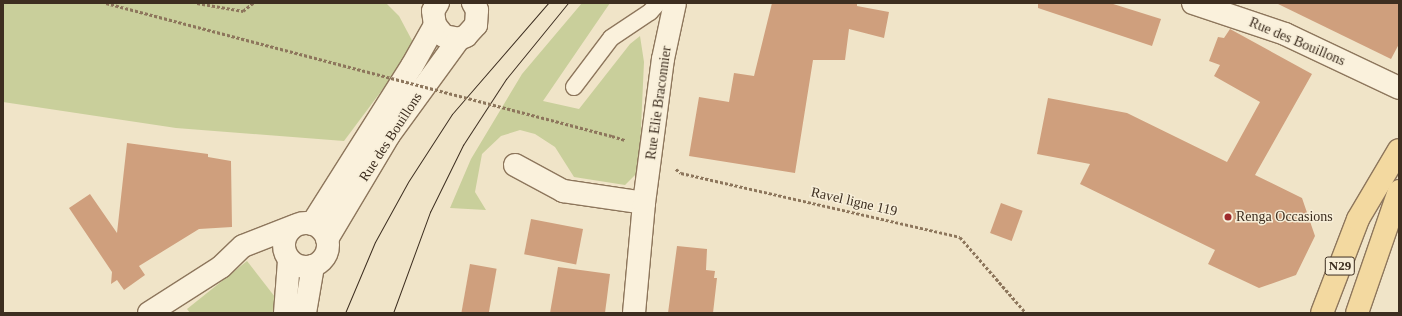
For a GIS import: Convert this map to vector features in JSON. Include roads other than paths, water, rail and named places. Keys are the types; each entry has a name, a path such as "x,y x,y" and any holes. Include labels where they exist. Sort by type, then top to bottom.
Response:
{"main road":[{"name":"N29","path":"1322,313 1358,219 1399,150"},
{"name":"N29","path":"1357,313 1399,191"}],"street":[{"path":"475,10 493,3"},
{"name":"Rue Elie Braconnier","path":"634,313 644,204 654,148 663,59 675,3"},
{"name":"Rue des Bouillons","path":"1193,3 1285,34 1399,88"},
{"name":"Rue des Bouillons","path":"327,239 389,135 459,39 472,31 475,10"},
{"path":"431,11 444,36 459,39"},
{"name":"Rue des Bouillons","path":"303,225 412,66 431,11"},
{"path":"515,165 563,191 644,204"},
{"path":"285,313 287,256 286,233 303,225"},
{"path":"149,313 221,267 243,246 303,225 324,232 327,239 326,254 313,266 302,267 287,256 221,267"},
{"path":"305,313 313,266"}],"lane":[{"path":"574,88 611,38 650,12 658,3"}],"tram line":[{"path":"345,313 375,242 408,182 452,114 548,3"},
{"path":"393,313 430,212 463,145 506,79 568,3"}],"place":[{"name":"Renga Occasions","path":"1228,217"}]}
